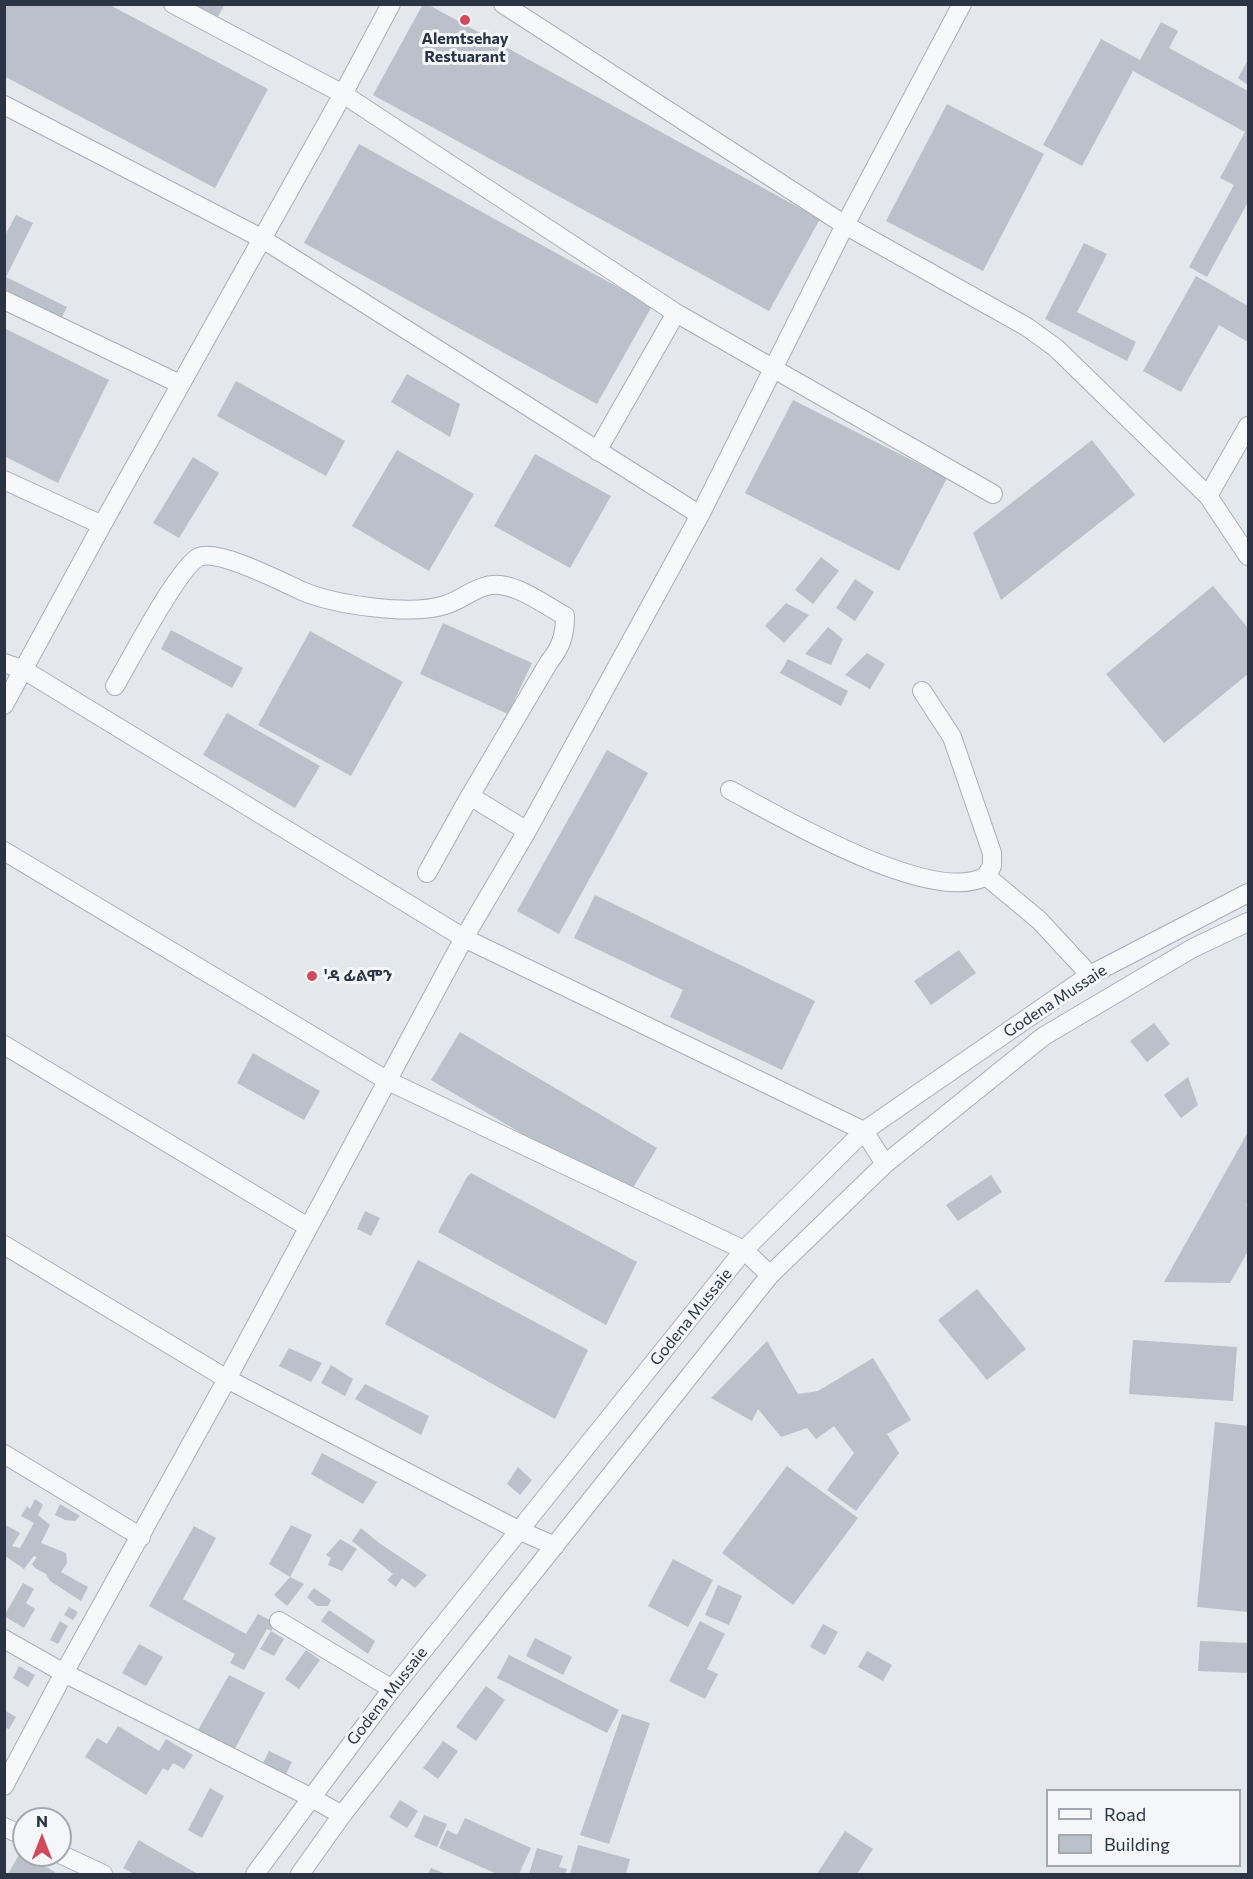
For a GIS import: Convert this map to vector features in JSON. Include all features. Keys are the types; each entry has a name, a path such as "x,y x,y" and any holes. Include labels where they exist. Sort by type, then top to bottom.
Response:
{"street":[{"path":"173,4 343,94 676,313 993,494"},
{"path":"4,705 391,4"},
{"path":"503,4 844,225 1027,327 1056,348 1208,496 1248,556"},
{"path":"4,1786 227,1379 464,938 527,831 700,515 844,225 962,4"},
{"path":"4,105 261,238 700,515"},
{"path":"4,300 180,384"},
{"path":"597,451 676,313"},
{"path":"1208,496 1248,426"},
{"path":"4,480 102,525"},
{"path":"115,686 181,573 199,557 219,556 312,595 347,604 422,610 447,605 487,585 501,585 520,590 565,616 565,634 559,650 549,662 427,873"},
{"path":"4,663 24,670 464,938 864,1131 885,1164"},
{"path":"730,790 839,848 891,867 939,882 967,883 986,876 992,866 992,853 952,737 922,691"},
{"path":"470,796 527,831"},
{"path":"4,851 388,1081 744,1250 770,1275"},
{"path":"986,876 1039,920 1090,975"},
{"name":"Godena Mussaie","path":"255,1875 310,1797 392,1689 744,1250 864,1131 1090,975 1248,893"},
{"name":"Godena Mussaie","path":"300,1875 342,1815 770,1275 885,1164 1044,1036 1193,948 1248,922"},
{"path":"1183,926 1193,948"},
{"path":"4,1045 308,1227"},
{"path":"4,1245 227,1379 518,1530 555,1546"},
{"path":"4,1455 141,1537"},
{"path":"279,1621 392,1689"},
{"path":"4,1639 64,1673 342,1815"},
{"path":"72,1860 103,1875"}],"building":[{"path":"4,4 108,4 268,89 215,188 4,76"},
{"path":"171,4 225,4 212,27"},
{"path":"423,4 427,4 820,219 769,311 373,95"},
{"path":"1161,22 1178,31 1169,48 1248,91 1248,202 1207,277 1189,267 1234,185 1220,178 1245,132 1133,71 1082,166 1043,145 1101,39 1140,60"},
{"path":"1248,60 1248,85 1238,78"},
{"path":"947,104 1044,154 983,271 886,221"},
{"path":"359,144 652,306 597,404 304,243"},
{"path":"16,215 33,223 6,277 67,307 60,321 4,294 4,237"},
{"path":"1084,243 1107,254 1077,312 1136,342 1127,361 1045,319"},
{"path":"1196,276 1248,306 1248,342 1219,325 1181,392 1143,371"},
{"path":"4,328 109,380 58,483 4,456"},
{"path":"407,374 460,404 450,437 391,402"},
{"path":"236,381 345,441 326,476 217,416"},
{"path":"793,400 947,478 899,571 745,493"},
{"path":"1092,440 1135,495 1001,600 973,533"},
{"path":"397,450 474,494 429,571 352,526"},
{"path":"535,454 611,496 570,568 494,526"},
{"path":"193,457 219,473 179,538 153,523"},
{"path":"821,557 839,571 813,604 795,590"},
{"path":"855,579 874,592 855,621 836,608"},
{"path":"1213,586 1248,628 1248,674 1164,743 1106,674"},
{"path":"786,603 809,615 784,643 765,626"},
{"path":"443,623 532,663 508,714 420,674"},
{"path":"828,627 843,639 831,665 805,654"},
{"path":"171,630 243,668 232,688 161,649"},
{"path":"310,631 403,682 351,776 258,725"},
{"path":"867,653 885,664 870,689 845,675"},
{"path":"788,659 848,691 841,706 780,673"},
{"path":"227,713 320,766 295,808 203,755"},
{"path":"607,750 648,773 559,934 517,911"},
{"path":"595,895 815,1001 782,1070 670,1017 683,990 574,938"},
{"path":"959,950 976,973 931,1005 914,981"},
{"path":"1154,1023 1170,1044 1147,1062 1130,1041"},
{"path":"460,1032 657,1148 628,1196 431,1080"},
{"path":"253,1053 320,1091 304,1120 237,1083"},
{"path":"1188,1077 1198,1105 1181,1118 1164,1095"},
{"path":"1248,1132 1248,1202 1246,1206 1248,1206 1248,1251 1230,1283 1164,1282"},
{"path":"471,1173 637,1262 606,1325 438,1232"},
{"path":"991,1175 1002,1192 958,1221 946,1205"},
{"path":"365,1211 380,1218 371,1236 357,1229"},
{"path":"418,1260 588,1350 555,1419 385,1324"},
{"path":"977,1289 1026,1349 987,1380 938,1320"},
{"path":"1133,1340 1237,1347 1233,1401 1129,1394"},
{"path":"767,1341 798,1394 818,1391 873,1358 911,1420 887,1434 899,1453 856,1511 827,1490 854,1453 834,1426 816,1439 807,1428 781,1437 758,1409 752,1421 711,1398"},
{"path":"289,1348 322,1363 311,1382 279,1366"},
{"path":"331,1365 353,1379 345,1396 321,1383"},
{"path":"365,1384 429,1416 421,1435 355,1399"},
{"path":"1215,1422 1248,1426 1248,1612 1197,1607"},
{"path":"322,1453 377,1482 363,1504 311,1474"},
{"path":"787,1466 858,1518 793,1605 722,1553"},
{"path":"518,1467 532,1480 520,1495 507,1484"},
{"path":"35,1499 43,1505 38,1515 50,1525 41,1543 66,1553 67,1563 61,1572 88,1587 81,1601 50,1581 46,1574 35,1568 32,1564 37,1557 34,1556 24,1569 4,1555 4,1524 20,1533 12,1546 20,1548 34,1523 21,1516 27,1506 30,1509"},
{"path":"60,1504 80,1516 75,1521 65,1520 55,1515"},
{"path":"291,1525 312,1535 290,1577 269,1564"},
{"path":"194,1526 216,1538 183,1599 246,1634 258,1614 276,1623 271,1631 267,1629 244,1670 230,1663 235,1654 149,1606"},
{"path":"361,1528 427,1575 415,1588 402,1578 396,1587 387,1580 393,1574 352,1541"},
{"path":"340,1539 357,1549 342,1571 328,1565 331,1558 326,1555"},
{"path":"673,1559 713,1580 688,1627 648,1606"},
{"path":"290,1577 304,1584 287,1606 274,1595"},
{"path":"23,1583 34,1589 26,1603 35,1609 24,1628 4,1616"},
{"path":"718,1585 742,1596 729,1625 705,1615"},
{"path":"314,1588 331,1600 328,1606 317,1606 307,1597"},
{"path":"69,1607 78,1612 73,1620 64,1615"},
{"path":"329,1610 375,1641 368,1654 321,1621"},
{"path":"60,1621 68,1626 58,1644 50,1640"},
{"path":"700,1621 725,1634 707,1669 718,1674 705,1699 669,1681"},
{"path":"823,1624 838,1632 825,1655 810,1647"},
{"path":"271,1631 284,1639 274,1656 260,1649"},
{"path":"535,1638 572,1657 563,1675 526,1656"},
{"path":"1200,1641 1248,1643 1248,1673 1198,1671"},
{"path":"139,1644 163,1657 146,1686 122,1673"},
{"path":"306,1650 320,1660 299,1689 285,1679"},
{"path":"867,1651 892,1665 883,1681 858,1667"},
{"path":"509,1655 619,1710 607,1733 497,1678"},
{"path":"19,1666 35,1675 28,1687 13,1678"},
{"path":"229,1675 265,1693 233,1752 197,1732"},
{"path":"486,1686 505,1700 476,1741 456,1727"},
{"path":"4,1710 16,1717 9,1729 4,1727"},
{"path":"622,1714 650,1723 609,1844 580,1835"},
{"path":"118,1726 159,1751 166,1739 193,1755 184,1769 173,1763 168,1771 163,1768 146,1795 85,1757 97,1738 107,1744"},
{"path":"443,1741 458,1751 438,1779 423,1768"},
{"path":"269,1751 292,1762 285,1776 262,1765"},
{"path":"210,1788 224,1796 202,1838 188,1830"},
{"path":"400,1800 418,1811 407,1828 389,1817"},
{"path":"424,1815 447,1824 437,1847 414,1837"},
{"path":"465,1818 531,1848 519,1874 497,1874 439,1848 447,1830 457,1835"},
{"path":"845,1831 873,1849 857,1874 817,1874"},
{"path":"139,1840 198,1874 134,1874 123,1868"},
{"path":"578,1845 630,1859 626,1874 570,1874"},
{"path":"537,1848 563,1856 559,1867 567,1869 565,1874 529,1874"},
{"path":"12,1867 46,1867 55,1872 54,1874 8,1874"},
{"path":"431,1868 446,1874 428,1874"}],"place":[{"name":"Alemtsehay Restuarant","path":"465,20"},
{"name":"'ዳ ፊልሞን","path":"312,976"}]}
